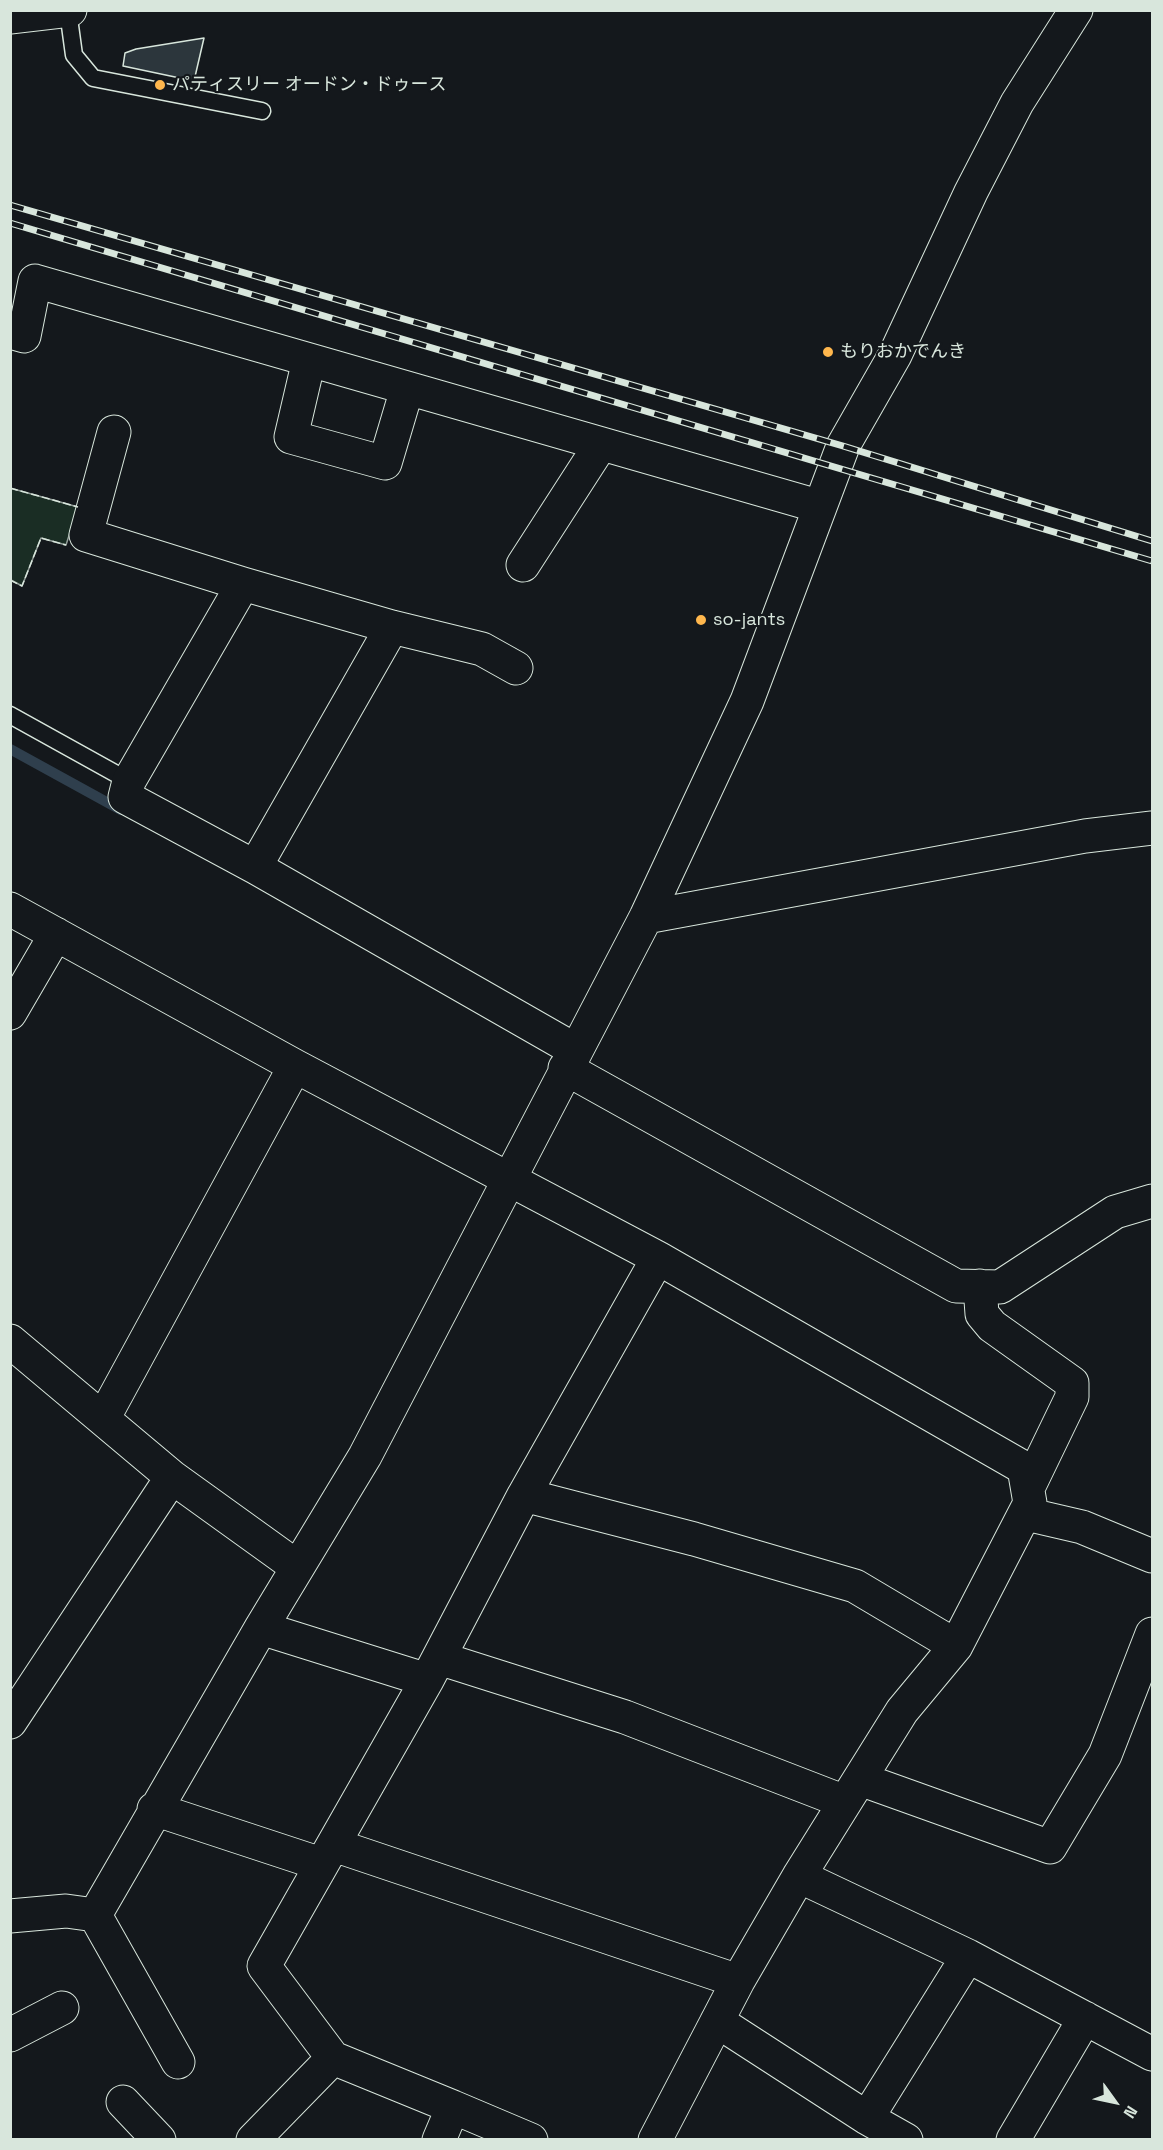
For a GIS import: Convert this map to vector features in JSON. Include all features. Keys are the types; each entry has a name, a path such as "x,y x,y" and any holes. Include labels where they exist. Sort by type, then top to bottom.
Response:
{"street":[{"path":"95,1915 154,1809 365,1456 508,1177 646,916 747,701 818,506 843,446 895,355 971,192 1012,113 1076,10"},
{"path":"10,17 69,11"},
{"path":"10,332 24,336 35,281 818,506"},
{"path":"309,360 291,437 385,463 407,388"},
{"path":"114,432 86,535 392,627 482,648 516,668"},
{"path":"524,565 600,444"},
{"path":"243,584 129,781 125,797 255,867 570,1059 956,1286 1000,1287 1115,1212 1152,1200"},
{"path":"255,867 392,627"},
{"path":"646,916 1085,836 1152,828"},
{"path":"10,909 295,1066 658,1258 1007,1457 1024,1468 1028,1500"},
{"path":"10,1013 56,934"},
{"path":"104,1418 295,1066"},
{"path":"531,2139 333,2058 264,1966 433,1669 524,1495 658,1258"},
{"path":"655,2139 738,1981 799,1876 902,1711 956,1646 1028,1500 1072,1397 1072,1383 992,1326 982,1314 980,1286"},
{"path":"10,1341 172,1477 297,1568"},
{"path":"10,1722 172,1477"},
{"path":"524,1495 694,1539 855,1586 956,1646"},
{"path":"1028,1500 1082,1527 1152,1556"},
{"path":"261,1629 625,1717 852,1790 1050,1847 1105,1755 1152,1634"},
{"path":"154,1809 327,1854 738,1981"},
{"path":"799,1876 968,1956 1152,2054"},
{"path":"10,1916 66,1911 95,1915"},
{"path":"95,1915 178,2062"},
{"path":"867,2118 968,1956"},
{"path":"10,2035 62,2008"},
{"path":"1013,2139 1085,2019"},
{"path":"717,2021 867,2118 906,2139"},
{"path":"253,2139 333,2058"},
{"path":"123,2102 159,2139"},
{"path":"439,2139 453,2107"}],"lane":[{"path":"69,11 74,55 93,78 262,111"},
{"path":"10,715 129,781"}],"green space":[{"path":"10,488 78,507 66,545 41,538 22,586 11,580"}],"building":[{"path":"204,38 194,81 123,66 125,53 136,49"}],"waterway":[{"path":"10,749 121,810"}],"railway":[{"path":"10,205 843,446 1152,541"},
{"path":"10,223 1152,561"}],"fence":[{"path":"10,488 78,507"},
{"path":"10,580 22,586 41,538 66,545"}],"place":[{"name":"パティスリー オードン・ドゥース","path":"160,85"},
{"name":"もりおかでんき","path":"828,352"},
{"name":"so-jants","path":"701,620"}]}
